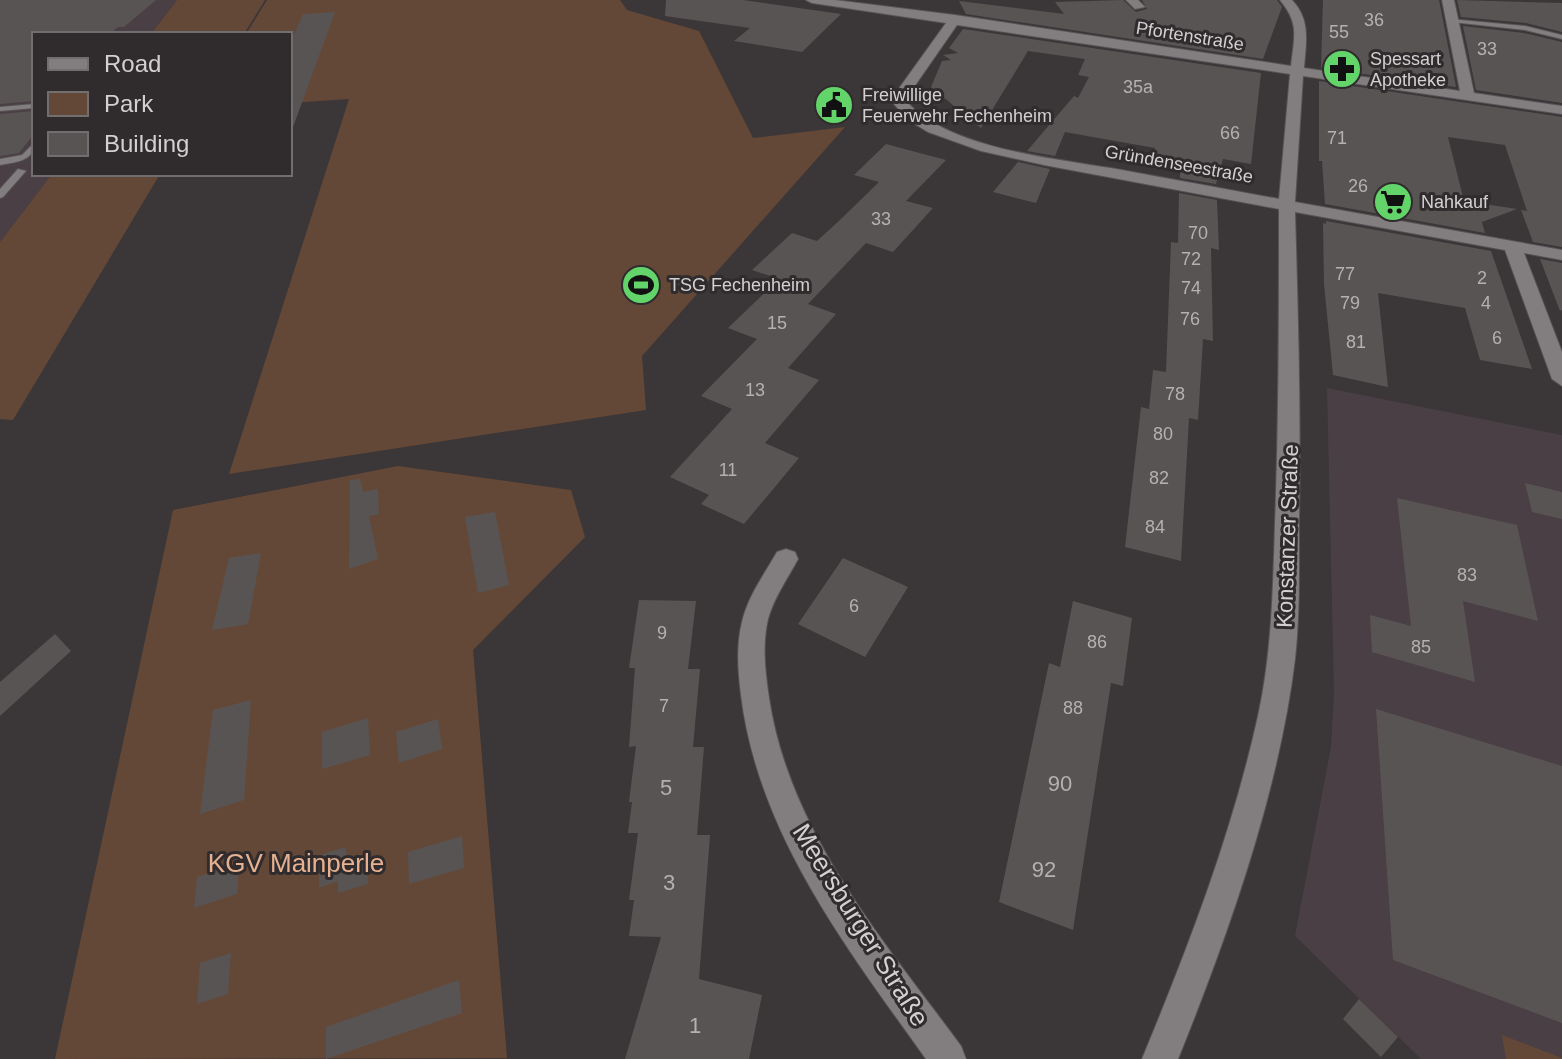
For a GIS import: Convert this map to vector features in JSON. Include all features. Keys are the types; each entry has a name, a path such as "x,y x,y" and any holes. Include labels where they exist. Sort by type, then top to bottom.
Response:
{"street":[{"name":"Pfortenstraße","path":"812,0 1562,110"},
{"name":"Konstanzer Straße","path":"1160,1059 1203,954 1238,842 1272,716 1281,659 1285,619 1290,421 1287,205 1301,26 1297,12 1286,0"},
{"path":"1448,0 1468,96"},
{"name":"Gründenseestraße","path":"955,19 903,96 901,104 905,112 923,125 1024,156 1562,255"},
{"path":"1513,247 1562,379"},
{"name":"Meersburger Straße","path":"786,559 761,604 755,623 752,657 757,725 804,845 876,958 948,1059"}],"lane":[{"path":"1452,20 1525,28 1562,37"},
{"path":"0,109 32,106"},
{"path":"0,162 25,157 32,148"},
{"path":"0,195 21,171"}],"shaded area":[{"path":"0,0 177,0 153,32 32,32 32,176 50,176 0,242"},
{"path":"1327,388 1562,435 1562,1059 1421,1059 1295,936 1331,747 1334,691"}],"green space":[{"path":"177,0 265,0 245,32 153,32"},
{"path":"267,0 620,0 627,10 699,31 753,138 845,127 642,356 646,410 229,474 349,99 292,103 292,32 247,32"},
{"path":"50,176 159,176 13,420 0,419 0,242"},
{"name":"KGV Mainperle","path":"398,466 571,490 585,537 473,650 507,1058 55,1059 173,510"},
{"path":"1502,1035 1562,1058 1562,1059 1506,1059"}],"building":[{"path":"0,0 156,0 124,27 112,32 32,32 32,101 0,104"},
{"path":"666,0 743,0 841,14 802,52 734,41 750,28 665,16"},
{"path":"1123,0 1136,12 1147,9 1142,0 1277,0 1282,7 1263,59 966,14 959,1 1064,14 1055,2"},
{"path":"1323,0 1439,0 1456,87 1321,68"},
{"path":"1457,0 1562,3 1562,32 1526,23 1461,17"},
{"path":"335,12 292,127 292,39 303,14"},
{"path":"1463,26 1524,33 1562,42 1562,103 1476,90"},
{"path":"963,29 1261,73 1251,164 1223,159 1216,184 1180,178 1180,170 1151,165 1155,148 1065,132 1055,156 1027,151 1074,96 1078,98 1089,77 1078,75 1085,59 1028,51 981,128 931,87 942,61 951,60 943,55 958,53 949,48"},
{"path":"1319,81 1562,117 1562,247 1533,242 1521,210 1527,211 1505,145 1448,137 1464,201 1517,209 1482,222 1485,233 1325,204 1322,161 1319,161"},
{"path":"32,111 32,137 19,153 0,156 0,114"},
{"path":"886,144 946,160 906,201 933,208 893,252 866,243 808,304 836,314 788,368 819,380 765,443 799,458 744,524 701,504 709,495 670,477 732,409 701,396 757,339 728,328 779,279 752,270 792,233 817,241 841,219 879,182 854,175"},
{"path":"1018,162 1050,169 1036,203 993,192"},
{"path":"1179,193 1217,200 1219,250 1211,248 1213,341 1203,339 1198,420 1189,418 1181,561 1125,547 1141,407 1149,409 1153,370 1166,372 1171,242 1178,243"},
{"path":"1326,221 1491,251 1532,369 1480,360 1465,308 1378,293 1388,387 1333,375 1324,284 1323,223 1326,224"},
{"path":"1540,259 1562,263 1560,311"},
{"path":"360,479 363,492 378,489 379,514 369,516 378,559 349,569 350,480"},
{"path":"1525,483 1562,492 1562,519 1532,512"},
{"path":"1397,498 1517,525 1538,621 1463,601 1475,682 1372,652 1370,615 1411,626"},
{"path":"495,512 509,585 478,593 465,517"},
{"path":"261,553 248,624 212,630 229,558"},
{"path":"843,558 908,587 865,657 798,624"},
{"path":"639,600 696,601 688,669 700,669 693,747 704,747 697,835 710,835 699,979 762,995 749,1059 625,1059 661,937 629,936 634,900 629,900 638,833 628,833 636,746 629,747 635,668 629,668"},
{"path":"1073,601 1132,618 1123,686 1111,683 1073,930 999,902 1049,663 1060,667"},
{"path":"55,634 71,651 0,716 0,682"},
{"path":"251,700 244,800 200,814 213,710"},
{"path":"1376,709 1562,766 1562,1023 1393,960"},
{"path":"368,718 370,755 322,769 322,732"},
{"path":"438,719 442,749 399,763 396,732"},
{"path":"462,836 464,868 409,884 408,852"},
{"path":"346,847 347,860 366,854 368,884 338,893 338,881 319,888 319,855"},
{"path":"239,864 237,894 194,908 197,877"},
{"path":"231,953 228,994 197,1004 200,963"},
{"path":"459,980 462,1013 326,1059 326,1027"},
{"path":"1359,999 1398,1037 1381,1057 1343,1019"}],"place":[{"name":"Spessart Apotheke","path":"1342,69"},
{"name":"Freiwillige Feuerwehr Fechenheim","path":"834,105"},
{"name":"Nahkauf","path":"1393,202"},
{"name":"TSG Fechenheim","path":"641,285"}]}
